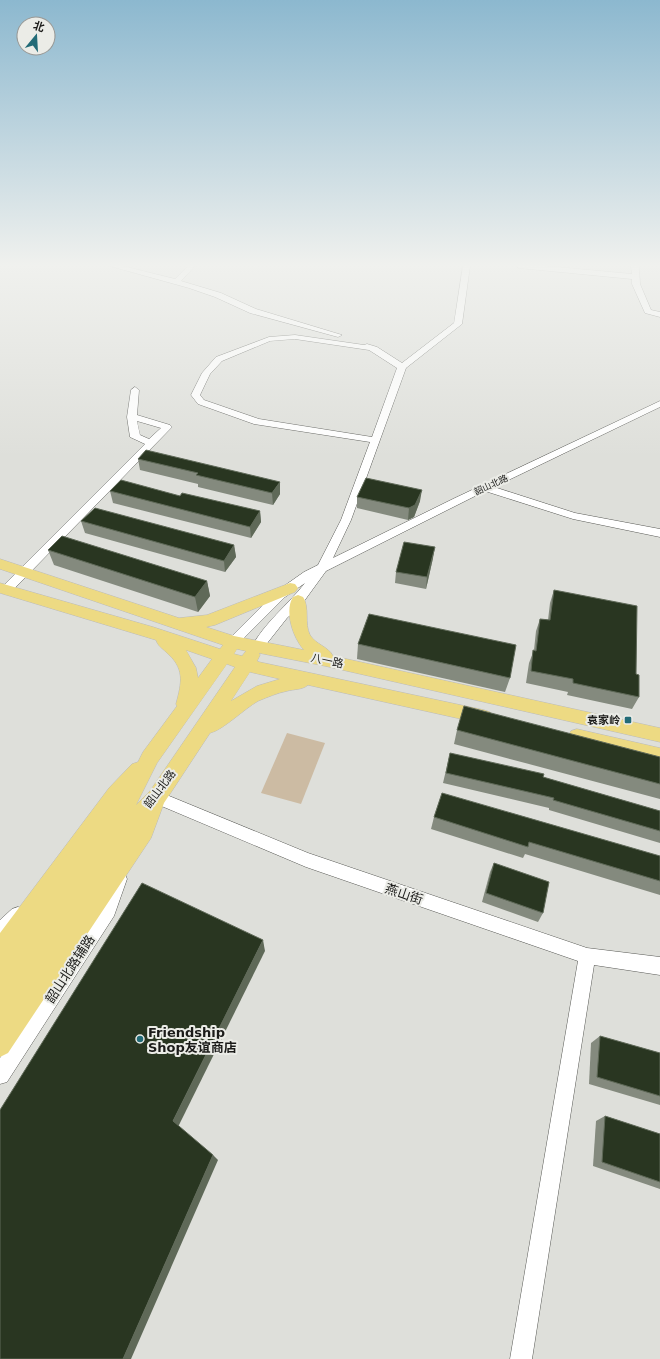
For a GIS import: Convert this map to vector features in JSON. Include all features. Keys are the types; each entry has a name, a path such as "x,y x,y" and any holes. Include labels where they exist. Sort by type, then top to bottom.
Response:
{"main road":[{"name":"八一路","path":"0,564 174,622 228,649"},
{"name":"八一路","path":"3,589 153,633 228,649 252,656 334,662 660,735"},
{"path":"174,622 209,621 294,594 299,630 303,638 310,647 334,662"},
{"path":"153,633 181,654 186,661 189,670 188,687 182,712"},
{"name":"韶山北路","path":"0,982 129,800 150,758 228,649"},
{"name":"八一路","path":"252,656 280,673 496,719"},
{"name":"韶山北路","path":"0,1013 130,825 157,797 193,741 252,656"},
{"path":"193,741 230,709 251,696 280,685 308,682 324,683"},
{"path":"559,732 660,756"},
{"path":"3,934 39,897 116,794 150,758"},
{"path":"0,1046 144,832 157,797"}],"street":[{"path":"319,329 354,338 402,367"},
{"path":"322,568 346,520 402,367 451,329"},
{"path":"374,349 331,341 295,337 269,338 219,359 206,373 194,395 201,402 257,422 375,440"},
{"path":"135,390 132,417 134,437 150,444"},
{"name":"韶山北路","path":"252,656 283,615 294,594 322,568 484,488 660,404"},
{"path":"3,589 24,572 167,427 132,417"},
{"path":"484,488 573,516 660,533"},
{"name":"韶山北路","path":"228,649 281,594 294,594"},
{"name":"燕山街","path":"157,797 175,806 306,860 587,956 660,966"},
{"name":"韶山北路辅路","path":"0,1074 108,910 127,857"},
{"path":"520,1359 587,956"}],"shaded area":[{"path":"287,733 325,743 301,804 261,793"}],"building":[{"path":"146,450 280,482 272,493 196,475 198,473 138,459"},
{"path":"366,478 422,490 415,505 409,508 357,497"},
{"path":"121,480 180,496 182,493 260,511 250,527 110,491"},
{"path":"95,508 234,545 224,561 81,521"},
{"path":"62,536 207,581 195,597 48,550"},
{"path":"404,542 435,547 427,577 396,572"},
{"path":"554,590 637,606 636,674 639,675 639,697 573,683 573,679 531,671 533,650 536,651 540,619 550,620"},
{"path":"369,614 516,645 510,678 358,644"},
{"path":"464,706 660,757 660,784 457,730"},
{"path":"450,753 544,774 543,777 660,811 660,831 553,800 554,798 446,773"},
{"path":"442,793 660,856 660,881 529,842 528,847 434,817"},
{"path":"494,863 549,882 543,913 486,893"},
{"name":"Friendship Shop友谊商店","path":"142,883 263,940 173,1121 213,1155 123,1359 0,1359 0,1110"},
{"path":"600,1036 660,1053 660,1096 597,1077"},
{"path":"605,1116 660,1134 660,1182 602,1162"}],"place":[{"name":"袁家岭","path":"628,720"},
{"name":"Friendship Shop友谊商店","path":"140,1039"}]}
